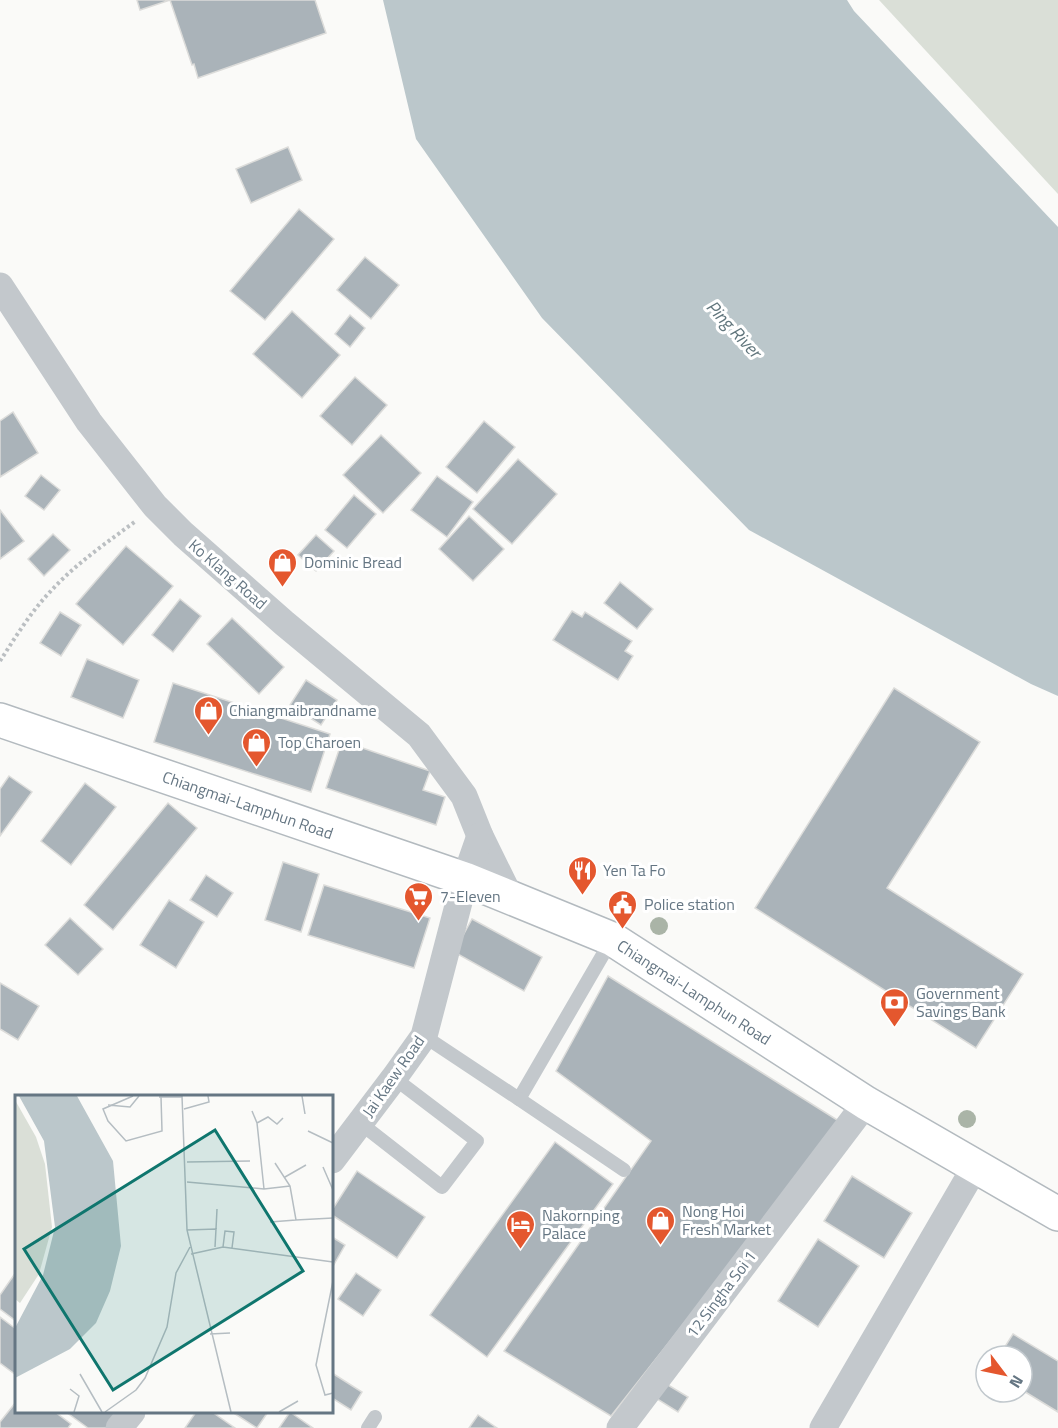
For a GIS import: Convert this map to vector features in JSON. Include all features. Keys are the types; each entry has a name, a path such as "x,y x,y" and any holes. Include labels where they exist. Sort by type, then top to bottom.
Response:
{"main road":[{"name":"Chiangmai-Lamphun Road","path":"0,720 465,879 612,939 866,1103 1058,1214"}],"street":[{"name":"Ko Klang Road","path":"0,286 89,422 155,507 276,615 419,735 464,796 480,836 510,897"},
{"path":"465,879 480,836"},
{"name":"Jai Kaew Road","path":"333,1159 424,1036 465,879"},
{"name":"12 Singha Soi 1","path":"620,1428 866,1103"},
{"path":"822,1428 975,1167"},
{"path":"119,1428 131,1413"}],"lane":[{"path":"519,1100 612,939"},
{"path":"424,1036 624,1170"},
{"path":"360,1123 442,1187 477,1141 394,1078"}],"path":[{"path":"0,662 49,593 86,559 155,507"}],"shaded area":[{"path":"879,0 1058,0 1058,194"}],"water":[{"name":"Ping River","path":"383,0 847,0 854,11 1058,227 1058,696 1031,684 749,530 542,318 416,139"}],"building":[{"path":"137,0 170,0 140,10"},
{"path":"170,0 315,0 326,33 198,78"},
{"path":"288,147 302,180 251,203 236,169"},
{"path":"299,209 334,239 265,320 230,291"},
{"path":"365,257 399,285 371,319 337,290"},
{"path":"292,311 340,355 302,398 253,354"},
{"path":"350,315 365,328 350,347 335,334"},
{"path":"355,377 387,405 352,445 320,416"},
{"path":"13,412 38,453 0,477 0,421"},
{"path":"484,421 515,447 477,493 446,467"},
{"path":"381,435 421,473 383,513 343,475"},
{"path":"518,459 557,494 512,544 473,509"},
{"path":"41,475 60,490 44,510 25,496"},
{"path":"437,476 473,502 447,537 411,510"},
{"path":"354,495 376,514 347,548 325,530"},
{"path":"0,510 24,541 0,559"},
{"path":"469,516 504,549 473,581 439,549"},
{"path":"53,534 70,550 44,576 28,559"},
{"path":"316,535 334,551 316,571 298,555"},
{"path":"126,546 173,586 123,645 76,604"},
{"path":"620,582 653,609 637,629 604,603"},
{"path":"180,599 201,616 173,652 152,635"},
{"path":"572,611 582,617 585,612 632,641 625,651 633,656 618,680 553,640"},
{"path":"60,612 81,625 61,656 40,643"},
{"path":"232,618 284,667 259,694 207,644"},
{"path":"87,659 139,680 123,718 71,697"},
{"path":"306,680 337,700 321,725 290,705"},
{"path":"173,683 330,734 311,792 154,742"},
{"path":"894,688 980,742 887,888 1023,974 976,1048 755,908"},
{"path":"342,741 430,771 423,790 445,797 436,825 326,788"},
{"path":"9,776 32,792 0,836 0,789"},
{"path":"85,783 116,807 71,865 41,841"},
{"path":"168,803 197,828 113,930 84,905"},
{"path":"283,862 319,874 301,932 265,920"},
{"path":"206,875 233,893 217,917 190,900"},
{"path":"324,885 430,918 414,968 308,935"},
{"path":"169,900 204,922 176,968 140,945"},
{"path":"70,918 103,949 78,975 45,945"},
{"path":"472,919 542,957 524,991 454,952"},
{"name":"Nong Hoi Fresh Market","path":"608,976 842,1123 611,1416 504,1351 651,1141 556,1071"},
{"path":"0,983 39,1006 18,1040 0,1029"},
{"name":"Nakornping Palace","path":"555,1142 613,1184 487,1357 430,1315"},
{"path":"357,1171 425,1217 397,1258 333,1216 333,1208"},
{"path":"852,1176 912,1213 884,1258 824,1221"},
{"path":"333,1238 345,1245 333,1266"},
{"path":"818,1239 859,1266 818,1327 778,1301"},
{"path":"15,1273 15,1320 0,1309 0,1295"},
{"path":"356,1273 381,1290 363,1316 338,1299"},
{"path":"0,1317 15,1328 15,1374 0,1363"},
{"path":"1013,1334 1030,1344 1007,1344"},
{"path":"1034,1347 1058,1361 1058,1412 1034,1397"},
{"path":"333,1374 362,1392 351,1410 333,1399"},
{"path":"663,1382 688,1397 678,1412 654,1397"},
{"path":"15,1403 15,1413 56,1413 71,1424 68,1428 0,1428 0,1422"},
{"path":"67,1413 121,1413 110,1428 88,1428"},
{"path":"195,1413 213,1413 235,1428 185,1428"},
{"path":"234,1413 267,1413 257,1428"},
{"path":"291,1413 313,1428 279,1428"},
{"path":"478,1415 497,1428 469,1428"}],"place":[{"name":"Dominic Bread","path":"283,588"},
{"name":"Chiangmaibrandname","path":"208,736"},
{"name":"Top Charoen","path":"257,768"},
{"name":"Yen Ta Fo","path":"582,896"},
{"name":"7-Eleven","path":"419,922"},
{"name":"Police station","path":"623,930"},
{"name":"Government Savings Bank","path":"895,1028"},
{"name":"Nong Hoi Fresh Market","path":"661,1246"},
{"name":"Nakornping Palace","path":"521,1250"}]}
